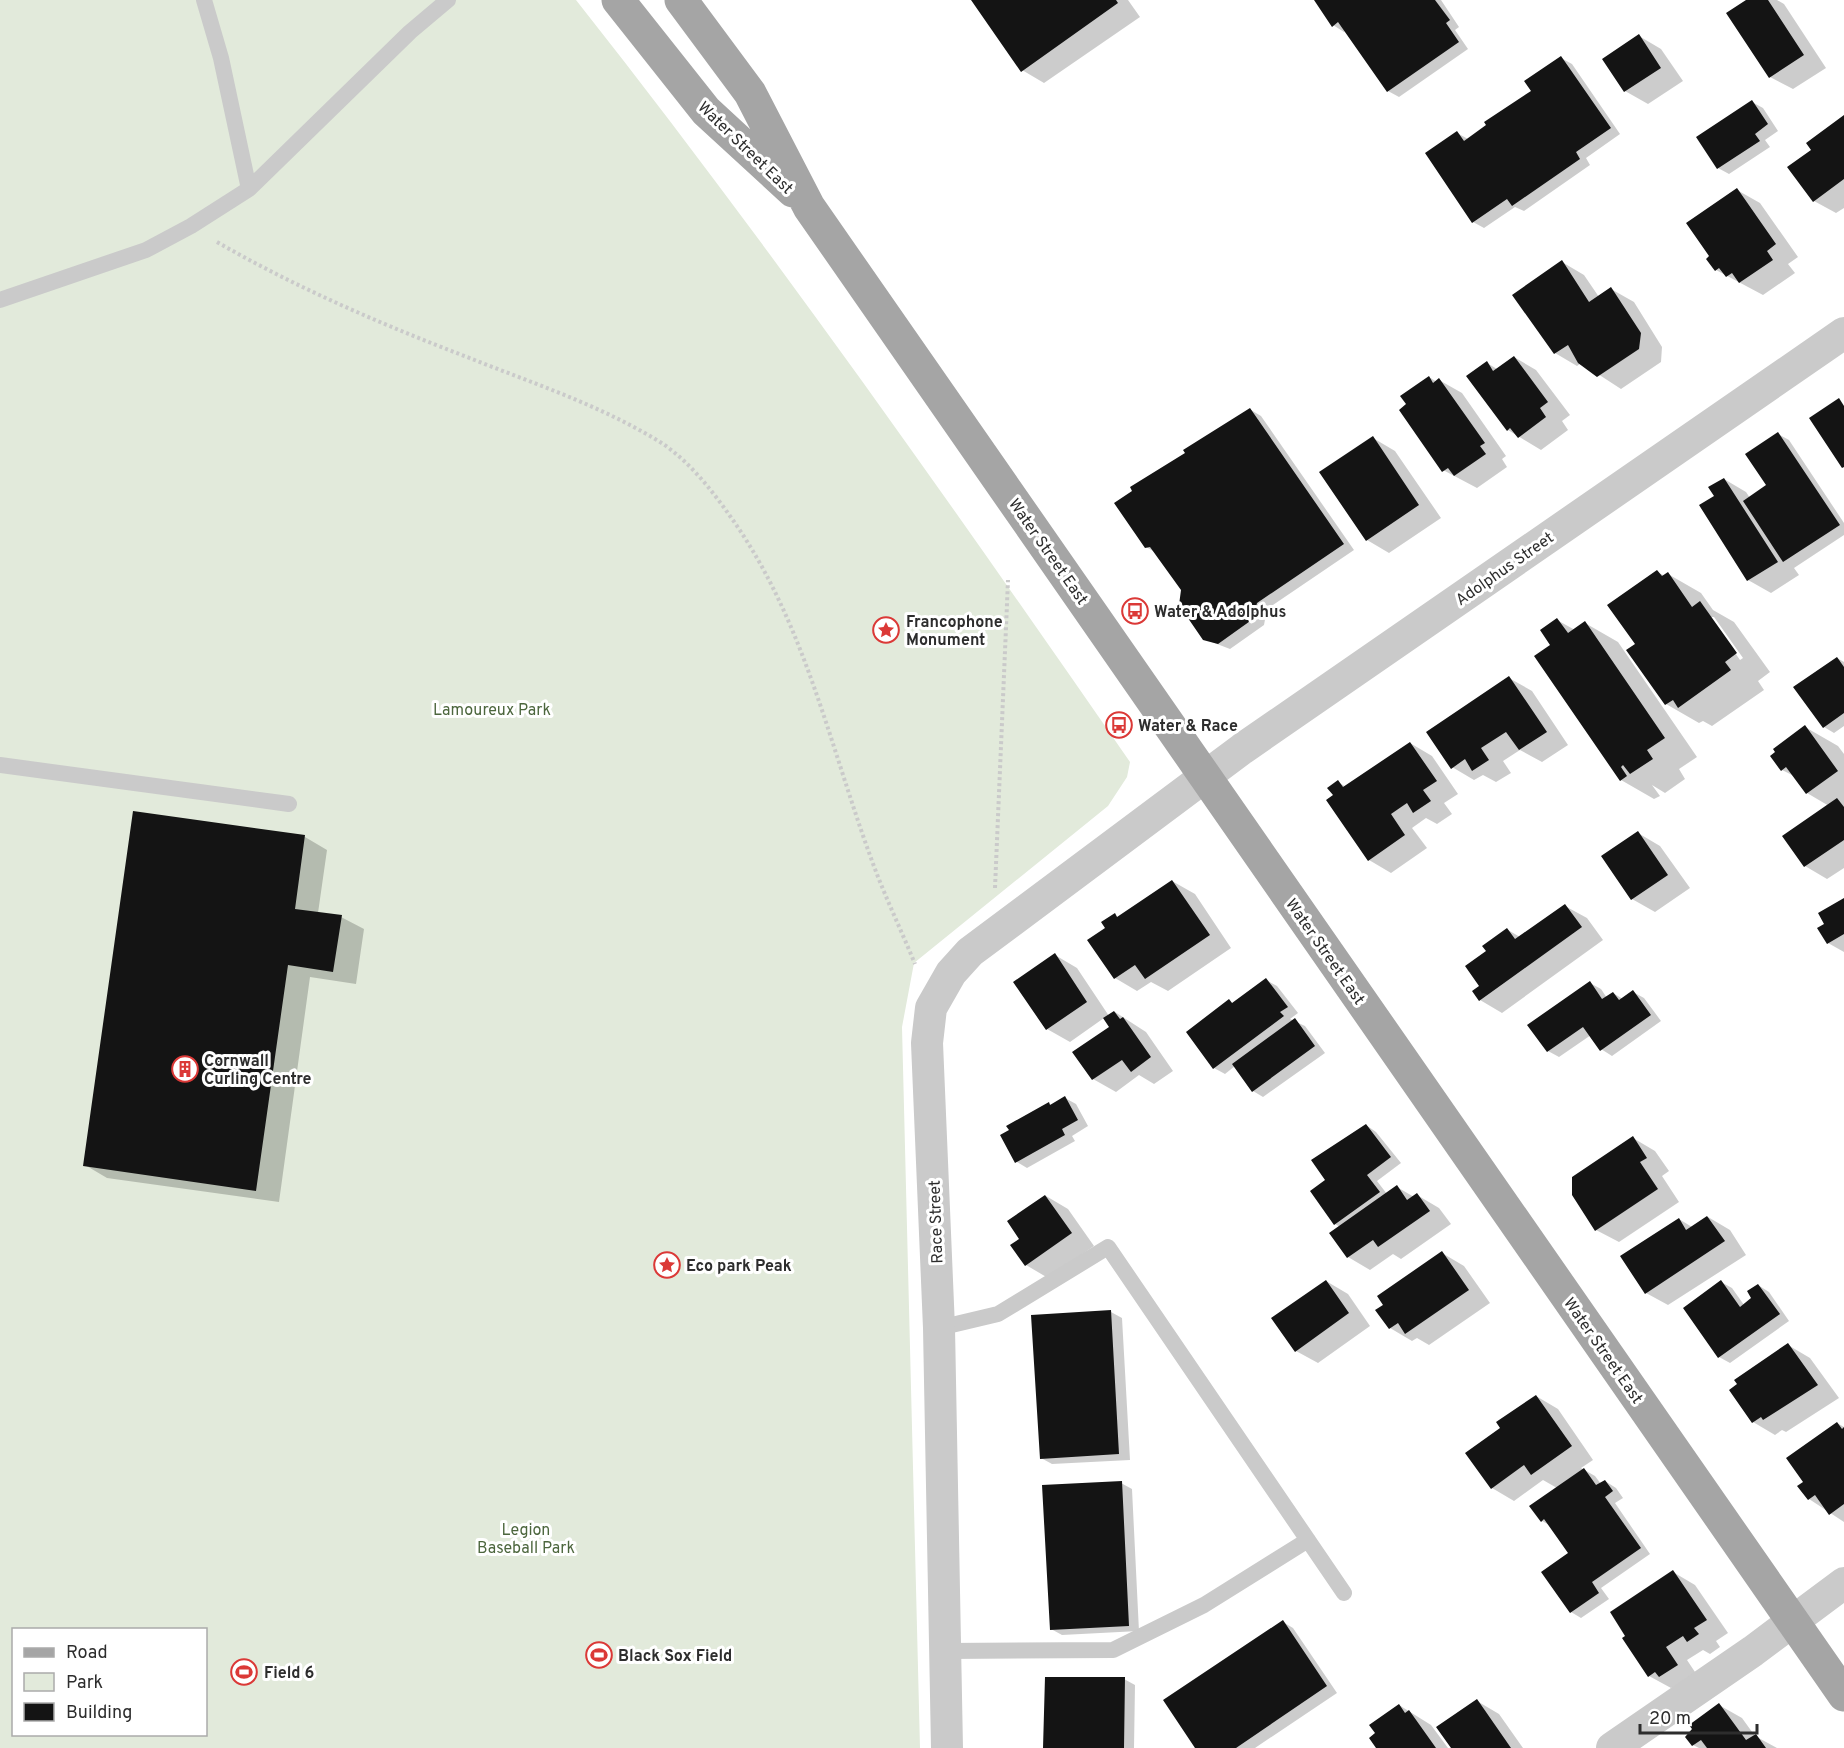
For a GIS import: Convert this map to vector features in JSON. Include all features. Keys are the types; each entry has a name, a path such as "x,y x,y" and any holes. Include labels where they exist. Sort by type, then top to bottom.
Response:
{"main road":[{"name":"Water Street East","path":"618,0 706,111 809,207"},
{"name":"Water Street East","path":"681,0 750,93 809,207 1844,1695"}],"street":[{"name":"Adolphus Street","path":"1166,808 1205,777 1844,333"},
{"name":"Race Street","path":"947,1748 939,1328 927,1043 931,1008 951,973 993,933 1166,808"},
{"path":"1611,1748 1844,1583"}],"lane":[{"path":"204,0 221,58 249,189"},
{"path":"0,300 146,250 191,226 249,189 410,32 448,0"},
{"path":"0,765 289,804"},
{"path":"939,1328 998,1314 1107,1247 1344,1593"},
{"path":"945,1651 1113,1650 1204,1605 1308,1539"}],"path":[{"path":"191,226 308,291 609,413 662,444 705,483 744,536 772,583 795,635 830,728 875,869 931,1008"},
{"path":"993,933 1008,580"}],"green space":[{"name":"Lamoureux Park","path":"0,0 576,0 790,282 1130,762 1127,777 1108,806 914,963 902,1027 920,1748 0,1748"}],"building":[{"path":"971,0 1116,0 1118,3 1021,72"},
{"path":"1314,0 1435,0 1450,20 1446,23 1459,42 1387,92 1338,22 1332,27"},
{"path":"1746,0 1768,0 1804,55 1769,78 1726,13"},
{"path":"1639,34 1661,68 1624,92 1602,59"},
{"path":"1561,56 1611,128 1576,152 1580,159 1512,206 1507,199 1472,223 1425,153 1457,131 1464,141 1486,125 1484,122 1531,91 1524,81"},
{"path":"1752,100 1768,124 1755,134 1760,141 1717,169 1696,137"},
{"path":"1844,115 1844,179 1813,202 1787,167 1811,150 1806,143"},
{"path":"1737,188 1776,244 1767,251 1773,260 1739,283 1732,273 1726,277 1719,268 1715,271 1706,259 1709,256 1686,223"},
{"path":"1562,260 1589,302 1611,287 1641,333 1639,349 1597,377 1578,363 1568,345 1554,354 1512,295"},
{"path":"1514,356 1548,402 1540,408 1546,417 1518,438 1510,428 1507,431 1466,376 1487,361 1493,371"},
{"path":"1429,376 1433,383 1439,378 1485,443 1480,446 1486,454 1454,476 1448,468 1442,472 1399,410 1406,404 1400,396"},
{"path":"1839,398 1844,406 1844,467 1842,468 1809,418"},
{"path":"1250,408 1344,544 1257,603 1253,619 1218,644 1203,640 1179,605 1181,590 1150,547 1145,548 1114,503 1132,491 1130,487 1185,453 1183,450"},
{"path":"1778,432 1840,525 1783,562 1743,501 1766,485 1745,454"},
{"path":"1373,436 1419,505 1366,541 1319,472"},
{"path":"1724,478 1778,562 1747,581 1699,505 1714,496 1708,487"},
{"path":"1657,570 1662,576 1668,572 1692,607 1700,601 1737,653 1725,662 1731,670 1678,708 1673,700 1665,705 1626,650 1635,644 1607,605"},
{"path":"1557,618 1568,633 1585,621 1665,738 1647,750 1653,759 1630,774 1623,765 1621,767 1627,776 1620,781 1534,656 1550,645 1540,630"},
{"path":"1837,657 1844,667 1844,713 1823,728 1793,687"},
{"path":"1509,676 1547,732 1519,750 1506,732 1481,748 1489,760 1472,771 1465,759 1451,769 1426,732"},
{"path":"1805,725 1838,771 1806,794 1786,767 1781,771 1770,756 1775,752 1773,749"},
{"path":"1410,742 1437,781 1423,790 1431,801 1413,813 1407,803 1391,814 1405,835 1368,861 1326,800 1333,795 1327,788 1338,780 1343,787"},
{"path":"1837,798 1844,807 1844,840 1804,867 1782,836"},
{"name":"Cornwall Curling Centre","path":"133,811 305,835 295,909 342,915 333,972 288,965 256,1191 83,1166"},
{"path":"1638,831 1668,875 1631,900 1601,856"},
{"path":"1172,880 1210,935 1145,979 1135,965 1114,979 1087,940 1105,928 1101,922 1115,913 1117,917"},
{"path":"1844,898 1844,934 1827,944 1817,928 1824,924 1818,913"},
{"path":"1565,904 1582,927 1479,1001 1472,991 1479,986 1465,966 1486,951 1482,946 1507,928 1515,939"},
{"path":"1055,953 1087,1002 1046,1030 1013,982"},
{"path":"1266,978 1288,1007 1280,1012 1284,1016 1213,1069 1186,1032 1229,999 1232,1003"},
{"path":"1590,981 1602,999 1613,992 1619,1000 1633,990 1651,1015 1600,1051 1583,1027 1547,1052 1527,1025"},
{"path":"1114,1011 1120,1019 1123,1017 1151,1057 1131,1072 1122,1060 1092,1080 1072,1052 1109,1027 1103,1018"},
{"path":"1295,1018 1315,1046 1252,1092 1232,1064"},
{"path":"1065,1096 1078,1120 1062,1129 1065,1135 1015,1163 1000,1135 1009,1130 1006,1126 1049,1102 1050,1105"},
{"path":"1366,1124 1391,1157 1367,1175 1380,1192 1334,1225 1310,1191 1325,1180 1311,1160"},
{"path":"1633,1136 1647,1158 1640,1162 1658,1189 1595,1231 1572,1195 1572,1177"},
{"path":"1397,1185 1407,1200 1417,1193 1430,1211 1378,1247 1373,1240 1347,1258 1329,1233"},
{"path":"1045,1195 1072,1233 1025,1266 1010,1245 1019,1239 1007,1221"},
{"path":"1707,1216 1725,1241 1645,1294 1620,1256 1679,1218 1686,1230"},
{"path":"1442,1251 1469,1290 1405,1334 1398,1323 1389,1329 1375,1310 1383,1305 1377,1296"},
{"path":"1326,1280 1349,1313 1295,1352 1271,1318"},
{"path":"1721,1280 1740,1307 1751,1298 1747,1291 1758,1284 1780,1314 1718,1358 1683,1308"},
{"path":"1111,1310 1119,1454 1040,1459 1031,1315"},
{"path":"1788,1343 1818,1385 1763,1420 1761,1417 1752,1423 1729,1390 1737,1384 1734,1380"},
{"path":"1536,1395 1572,1446 1531,1475 1524,1465 1491,1489 1465,1453 1500,1428 1496,1422"},
{"path":"1837,1422 1842,1429 1844,1427 1844,1504 1829,1515 1815,1495 1808,1500 1797,1486 1803,1482 1786,1458"},
{"path":"1584,1468 1596,1485 1605,1480 1613,1491 1605,1497 1641,1548 1592,1582 1599,1593 1570,1613 1541,1572 1568,1553 1544,1519 1541,1522 1529,1506"},
{"path":"1122,1481 1129,1626 1050,1630 1042,1485"},
{"path":"1673,1570 1707,1620 1694,1628 1699,1634 1687,1642 1683,1636 1666,1647 1678,1665 1659,1677 1655,1672 1648,1677 1622,1638 1625,1636 1610,1612"},
{"path":"1283,1620 1327,1686 1236,1748 1195,1748 1163,1700"},
{"path":"1045,1677 1125,1677 1124,1748 1043,1748"},
{"path":"1477,1699 1511,1748 1451,1748 1436,1727"},
{"path":"1719,1703 1746,1740 1756,1734 1766,1748 1707,1748 1701,1740 1692,1746 1685,1737 1692,1729 1689,1725"},
{"path":"1399,1704 1405,1713 1409,1710 1436,1748 1376,1748 1369,1738 1375,1733 1369,1725"}],"place":[{"name":"Water & Adolphus","path":"1135,611"},
{"name":"Francophone Monument","path":"886,630"},
{"name":"Water & Race","path":"1119,725"},
{"name":"Cornwall Curling Centre","path":"185,1069"},
{"name":"Eco park Peak","path":"667,1265"},
{"name":"Black Sox Field","path":"599,1655"},
{"name":"Field 6","path":"244,1672"}],"park label":[{"name":"Legion Baseball Park","path":"526,1538"}]}
